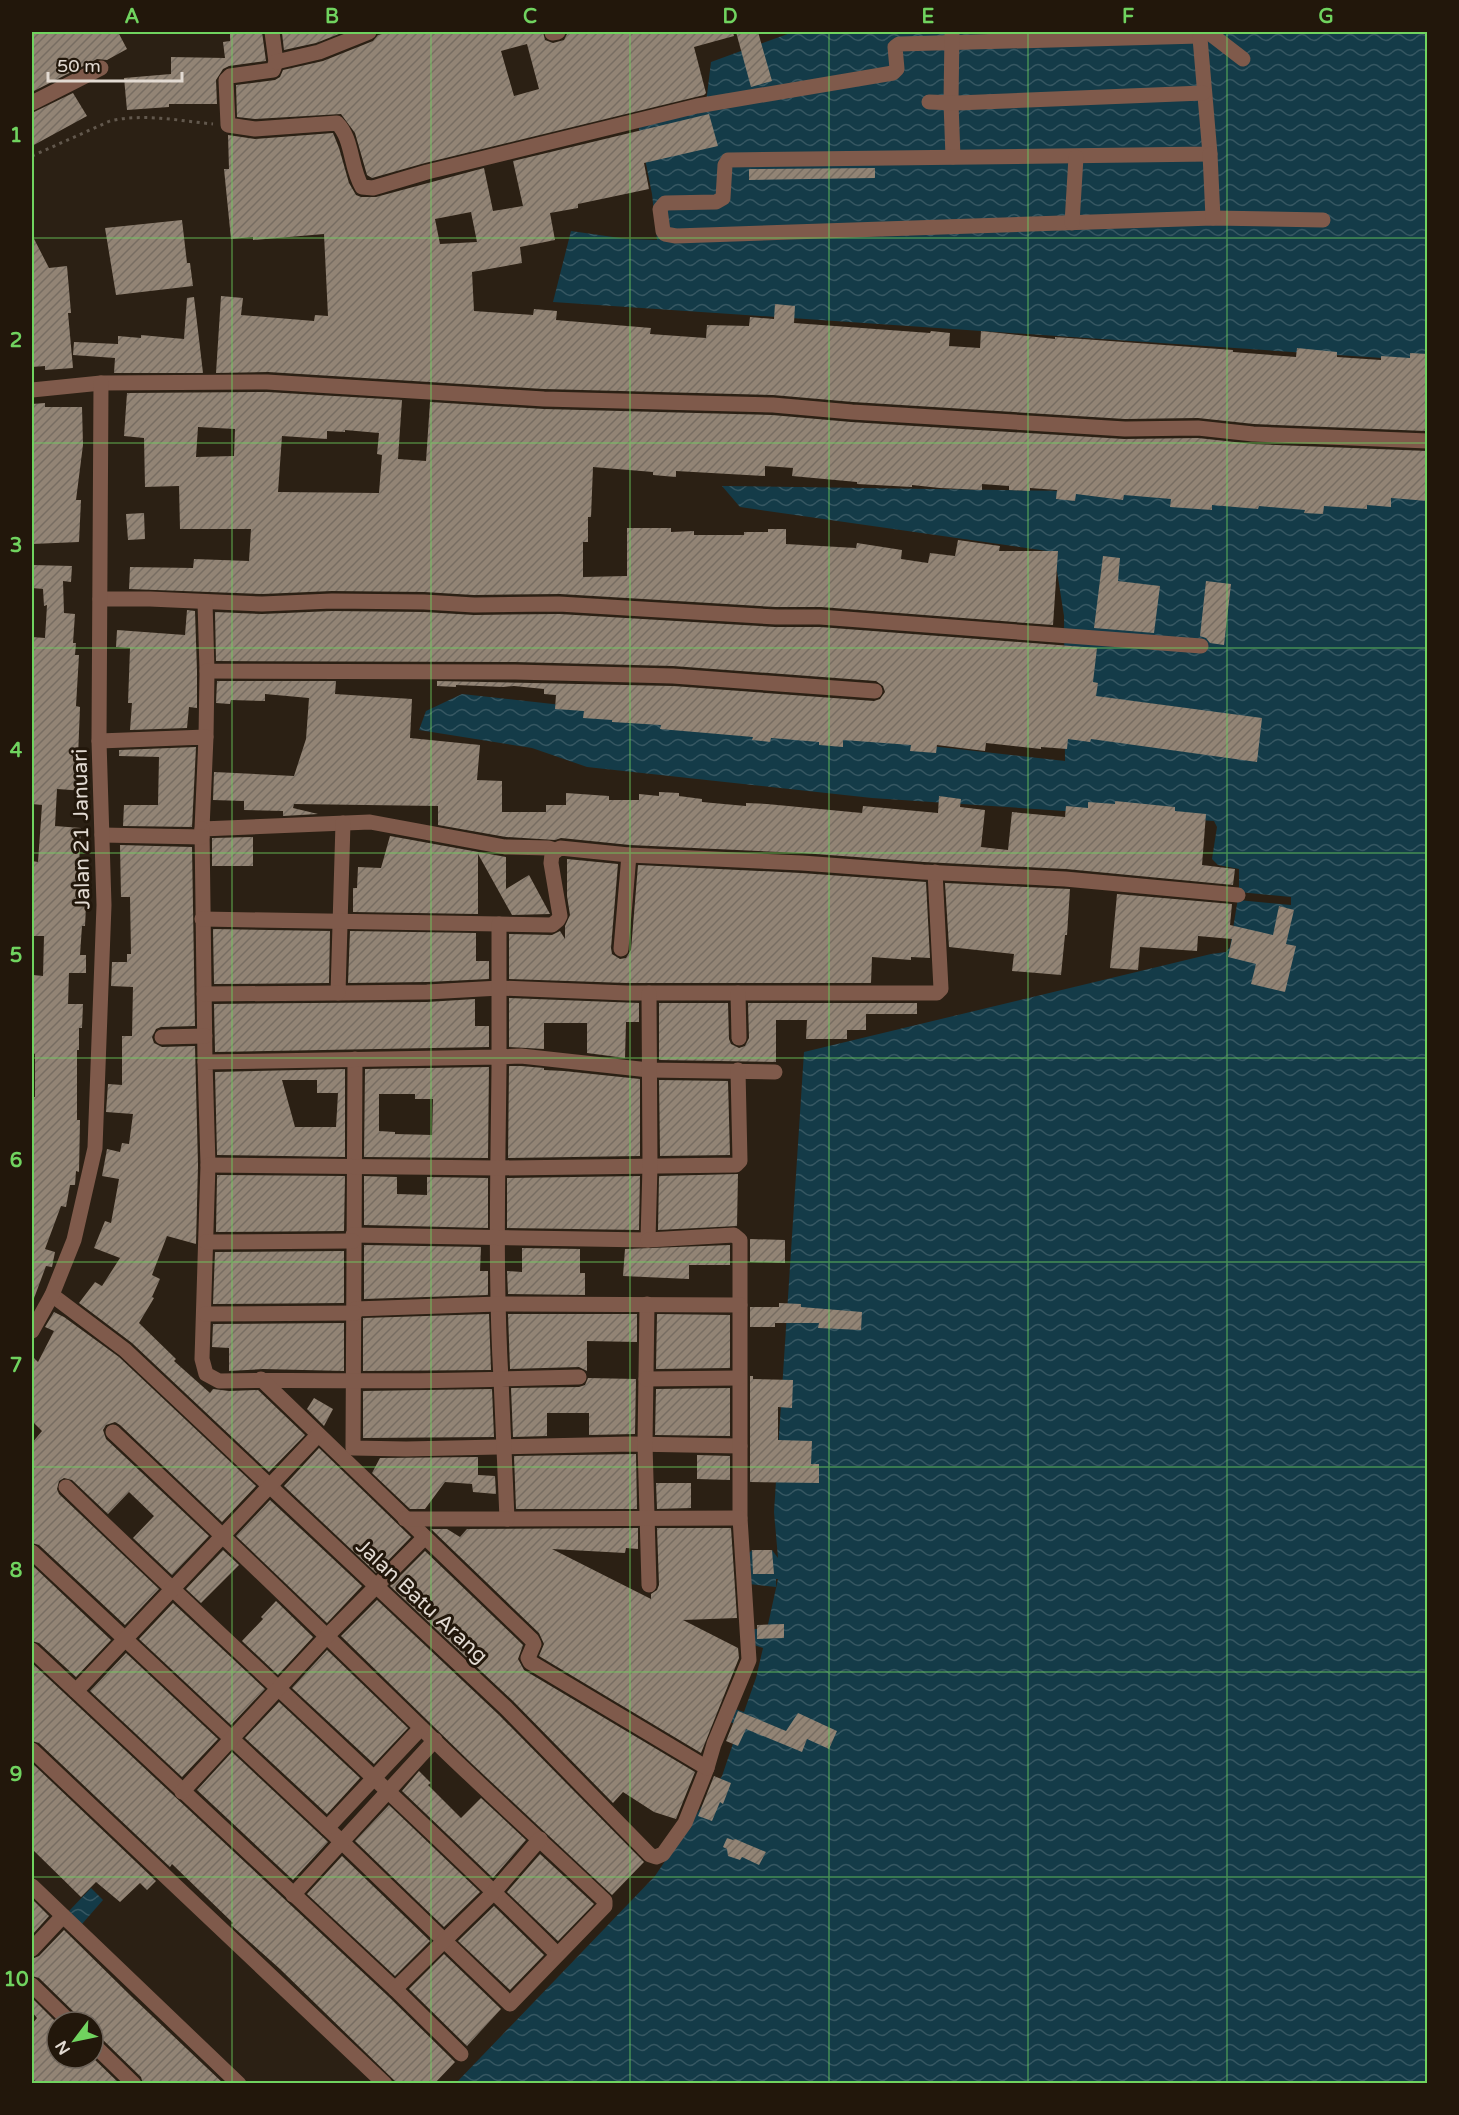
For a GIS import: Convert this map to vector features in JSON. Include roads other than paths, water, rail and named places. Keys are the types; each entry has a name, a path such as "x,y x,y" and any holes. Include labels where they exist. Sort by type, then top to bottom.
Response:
{"street":[{"path":"272,32 276,62 273,70 230,76 226,80 228,125 255,129 337,123 344,131 355,176 362,187 373,188 460,164 697,106 893,73 897,69 896,47 899,44 952,38 1204,33 1243,59"},
{"path":"276,62 319,52 369,32"},
{"path":"1204,33 1203,93 1210,154 1213,218"},
{"path":"952,38 953,157"},
{"path":"32,103 101,68"},
{"path":"928,102 1203,93"},
{"path":"1210,154 728,160 725,165 723,198 716,202 665,203 660,209 663,231 665,234 676,236 1213,218 1323,220"},
{"path":"1072,223 1076,157"},
{"path":"32,390 101,383 267,382 544,399 772,405 1114,428 1197,428 1253,434 1428,441"},
{"name":"Jalan 21 Januari","path":"32,1331 52,1295 74,1240 95,1148 104,905 99,741 101,383"},
{"path":"100,598 262,604 332,601 601,606 776,617 820,617 1201,646"},
{"path":"205,602 207,671 202,919 208,1165 202,1359 206,1374 219,1381 432,1382 579,1377"},
{"path":"207,671 515,672 673,676 875,691"},
{"path":"99,741 206,737"},
{"path":"102,835 202,833 370,822 505,847 555,850 560,848 629,855 1065,879 1238,895"},
{"path":"338,993 343,823"},
{"path":"202,919 552,925 560,916 551,863 555,850"},
{"path":"621,949 629,855"},
{"path":"204,994 417,993 500,988 649,993 937,993 941,989 935,872"},
{"path":"499,924 498,1304 507,1519"},
{"path":"648,1240 649,993"},
{"path":"738,993 739,1038"},
{"path":"162,1037 205,1036"},
{"path":"205,1062 521,1056 649,1070 775,1072"},
{"path":"355,1059 353,1238 355,1380 352,1445 355,1449 645,1444 740,1446"},
{"path":"208,1165 499,1167 738,1164 738,1070"},
{"path":"206,1242 353,1238 648,1240 734,1235 738,1237 740,1242 740,1518 749,1656 714,1744 707,1768 530,1662 528,1658 534,1646 532,1640 261,1380"},
{"name":"Jalan Batu Arang","path":"52,1295 125,1350 506,1708 650,1855 660,1857 674,1839 685,1822 707,1768"},
{"path":"205,1314 355,1311 498,1304 740,1305"},
{"path":"647,1304 645,1444 649,1585"},
{"path":"646,1379 739,1378"},
{"path":"32,1552 342,1842 510,2004 604,1908 605,1903 540,1839 113,1432"},
{"path":"76,1691 318,1435"},
{"path":"66,1487 172,1589 279,1687 557,1954"},
{"path":"405,1519 740,1518"},
{"path":"182,1792 328,1635 424,1538"},
{"path":"32,1650 462,2054"},
{"path":"327,1828 422,1728"},
{"path":"293,1895 435,1740"},
{"path":"32,1750 385,2084"},
{"path":"395,1989 494,1892 540,1839"},
{"path":"32,1886 239,2084"},
{"path":"32,1949 63,1916"},
{"path":"32,1984 58,2010"},
{"path":"105,2056 134,2084"}],"water":[{"path":"793,32 1427,32 1427,361 553,302 571,231 627,239 657,240 652,194 637,119 706,103 711,62"},
{"path":"722,486 1427,496 1427,2083 456,2083 655,1876 722,1776 739,1726 726,1720 732,1708 744,1712 756,1678 763,1648 751,1644 751,1629 767,1629 778,1579 776,1579 776,1587 749,1584 749,1553 752,1550 772,1550 778,1558 774,1512 804,1052 1226,952 1230,947 1239,892 1239,869 1218,865 1212,859 1217,827 1214,821 872,798 587,767 532,748 419,730 426,711 462,694 1065,761 1064,616 1054,552 740,507"},
{"path":"91,1888 103,1900 82,1924 69,1911"}]}
